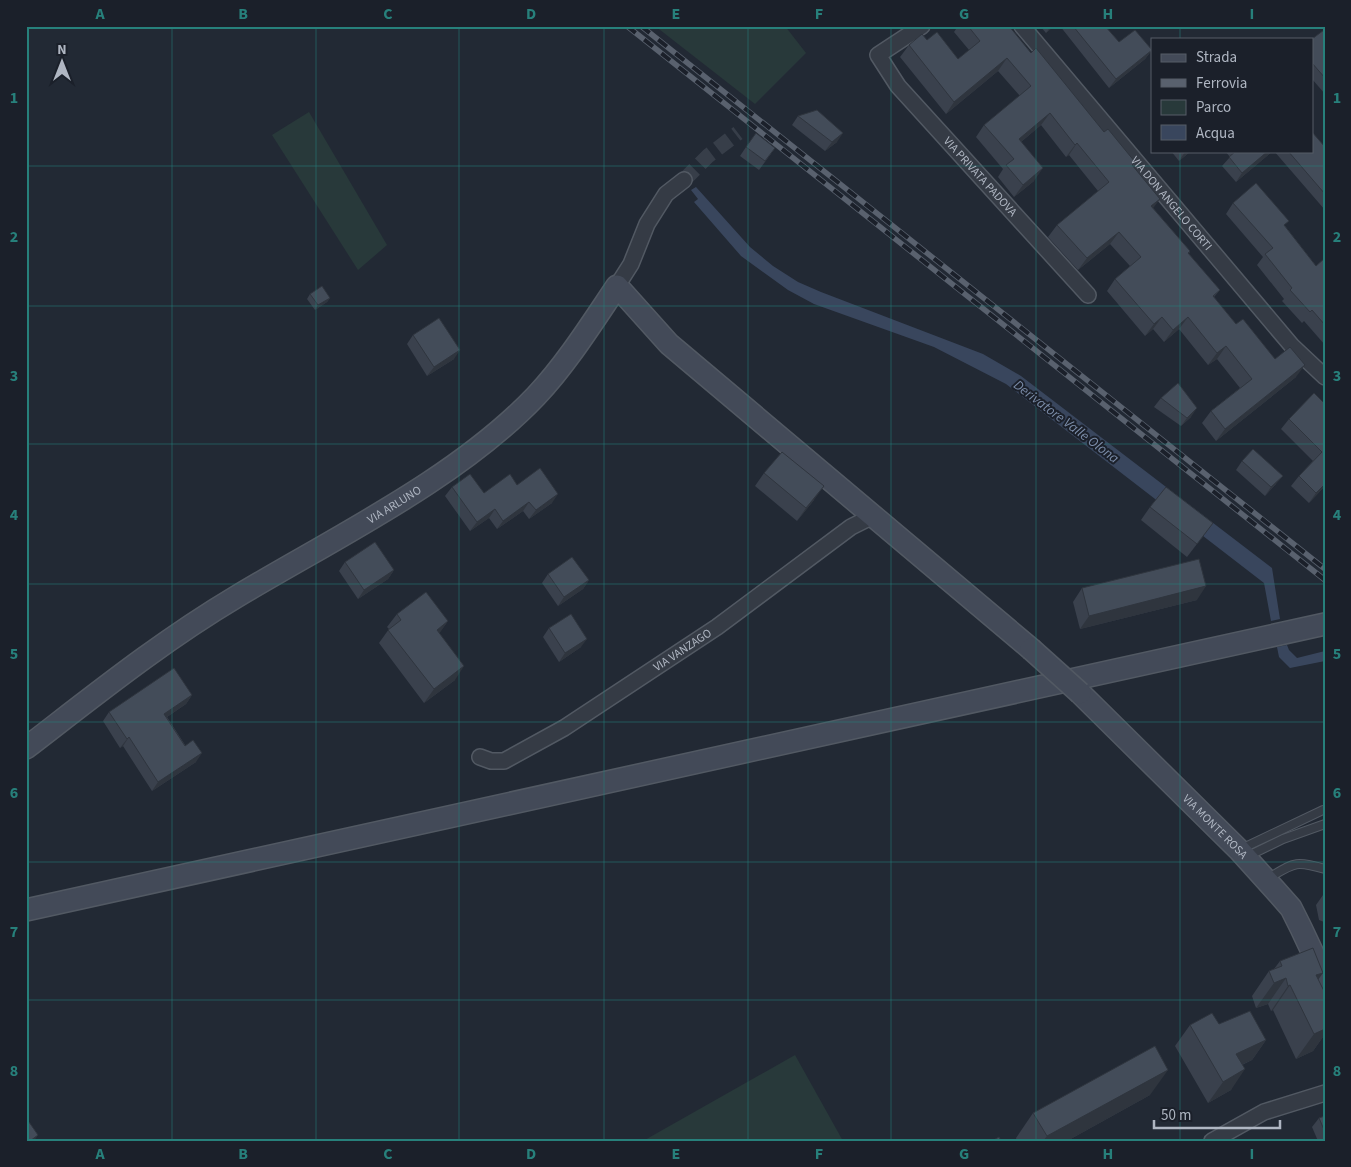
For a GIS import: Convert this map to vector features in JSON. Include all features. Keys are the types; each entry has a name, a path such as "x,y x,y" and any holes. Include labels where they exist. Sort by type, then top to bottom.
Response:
{"street":[{"name":"VIA PRIVATA PADOVA","path":"922,26 878,55 898,86 1088,295"},
{"name":"VIA DON ANGELO CORTI","path":"1022,26 1292,346 1325,378"},
{"name":"VIA ARLUNO","path":"26,748 141,659 188,627 421,487 483,443 537,396 570,355 632,264 647,224 666,194 684,180"},
{"path":"617,286 669,344 873,516"},
{"name":"VIA MONTE ROSA","path":"873,516 1031,648 1080,693 1242,854 1290,908 1325,979"},
{"name":"VIA VANZAGO","path":"480,757 491,761 504,761 564,728 717,627 851,528 873,516"},
{"path":"29,909 1325,624"},
{"path":"1212,1141 1264,1112 1325,1093"}],"lane":[{"path":"1242,854 1323,810"},
{"path":"1242,854 1325,824"},
{"path":"1266,880 1294,863 1303,863 1325,869"}],"green space":[{"path":"655,26 785,26 806,53 755,104"},
{"path":"309,112 387,245 358,270 272,135"},
{"path":"795,1055 843,1141 643,1141"}],"water":[{"name":"Derivatore Valle Olona","path":"696,187 750,247 773,266 798,282 983,354 1021,376 1272,568 1280,619 1271,621 1264,583 1006,384 934,347 814,304 788,290 741,256 694,202 698,199 691,190"},
{"path":"1287,645 1297,658 1325,651 1325,661 1290,668 1279,657 1277,647"}],"building":[{"path":"968,26 1009,26 1031,53 1036,48 1104,132 1108,129 1135,162 1132,165 1160,199 1151,206 1190,251 1188,253 1220,290 1213,296 1236,324 1243,319 1275,359 1290,347 1305,365 1225,429 1211,411 1252,379 1226,346 1217,353 1188,317 1173,330 1162,317 1154,324 1115,279 1141,257 1119,232 1087,258 1057,225 1109,182 1077,143 1075,145 1050,113 1019,139 1043,168 1023,185 1006,165 1014,159 984,125 1031,86 1007,58 954,102 909,45 922,34 927,40 937,32 958,59 980,41"},
{"path":"1073,26 1105,26 1119,42 1135,30 1151,49 1151,51 1116,79"},
{"path":"1325,30 1325,78 1314,65 1313,38"},
{"path":"817,110 843,133 832,142 798,116"},
{"path":"756,133 775,148 765,161 746,147"},
{"path":"1314,134 1325,147 1325,194 1289,152 1314,152"},
{"path":"1235,152 1267,152 1242,173 1229,157"},
{"path":"1256,183 1289,221 1284,225 1316,266 1325,258 1325,325 1290,290 1292,288 1265,254 1273,248 1233,203"},
{"path":"322,286 330,298 318,305 310,294"},
{"path":"439,318 460,350 434,367 413,335"},
{"path":"1178,383 1197,408 1187,418 1161,398"},
{"path":"1314,393 1325,404 1325,484 1316,493 1299,476 1322,452 1289,419"},
{"path":"1253,449 1283,476 1271,487 1242,461"},
{"path":"782,452 824,486 806,508 764,473"},
{"path":"540,468 558,494 536,510 529,502 503,521 495,509 477,522 452,487 470,474 484,493 510,474 517,485"},
{"path":"1166,487 1213,523 1197,544 1150,507"},
{"path":"375,542 394,570 364,590 345,562"},
{"path":"572,557 589,580 564,597 548,574"},
{"path":"1199,559 1206,586 1089,616 1082,588"},
{"path":"426,592 448,621 437,630 464,666 434,689 388,630 401,620 397,614"},
{"path":"571,614 587,639 565,653 549,628"},
{"path":"174,668 192,695 164,714 185,746 193,740 202,753 158,782 129,737 127,739 109,712"},
{"path":"1313,948 1323,973 1316,975 1325,993 1325,1029 1314,1034 1290,985 1288,986 1286,978 1274,983 1269,971 1282,966 1280,961"},
{"path":"1250,1011 1266,1040 1236,1054 1245,1069 1223,1082 1190,1025 1212,1013 1219,1024"},
{"path":"1155,1046 1168,1070 1047,1136 1033,1113"},
{"path":"1325,1116 1325,1132 1319,1118"},
{"path":"29,1122 38,1135 30,1141 26,1141 26,1124"},
{"path":"999,1137 1001,1141 992,1141"}],"tunnel":[{"path":"684,180 708,156 738,133"}],"railway":[{"path":"627,26 1325,580"},
{"path":"641,26 1325,569"}]}
